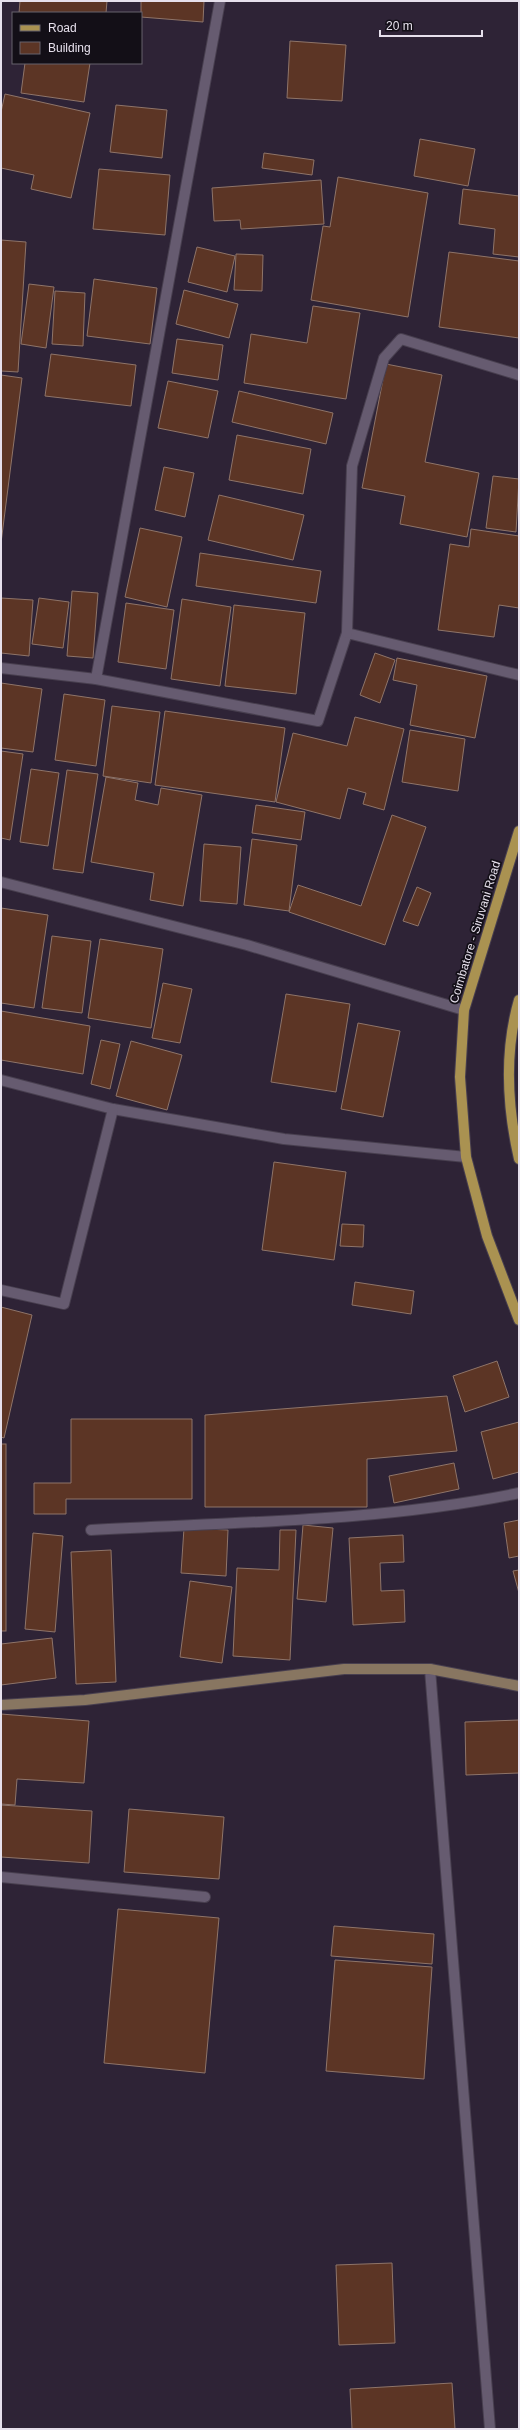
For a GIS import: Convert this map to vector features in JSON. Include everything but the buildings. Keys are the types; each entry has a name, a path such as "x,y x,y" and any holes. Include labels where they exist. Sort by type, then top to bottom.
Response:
{"main road":[{"name":"Coimbatore - Siruvani Road","path":"519,831 464,1010 460,1077 466,1157 487,1236 519,1320"},
{"path":"519,1000 517,1016 508,1050 510,1121 519,1159"}],"street":[{"path":"96,680 220,1"},
{"path":"1,668 96,680 318,721 347,633 352,466 384,358 401,339 519,375"},
{"path":"347,633 519,675"},
{"path":"1,882 247,945 464,1010"},
{"path":"1,1080 113,1109 284,1139 466,1157"},
{"path":"1,1290 64,1304 113,1109"},
{"path":"91,1530 354,1516 494,1498 519,1493"},
{"path":"1,1705 85,1700 344,1669 430,1669 519,1686"},
{"path":"430,1669 490,2429"},
{"path":"1,1877 205,1897"}]}
